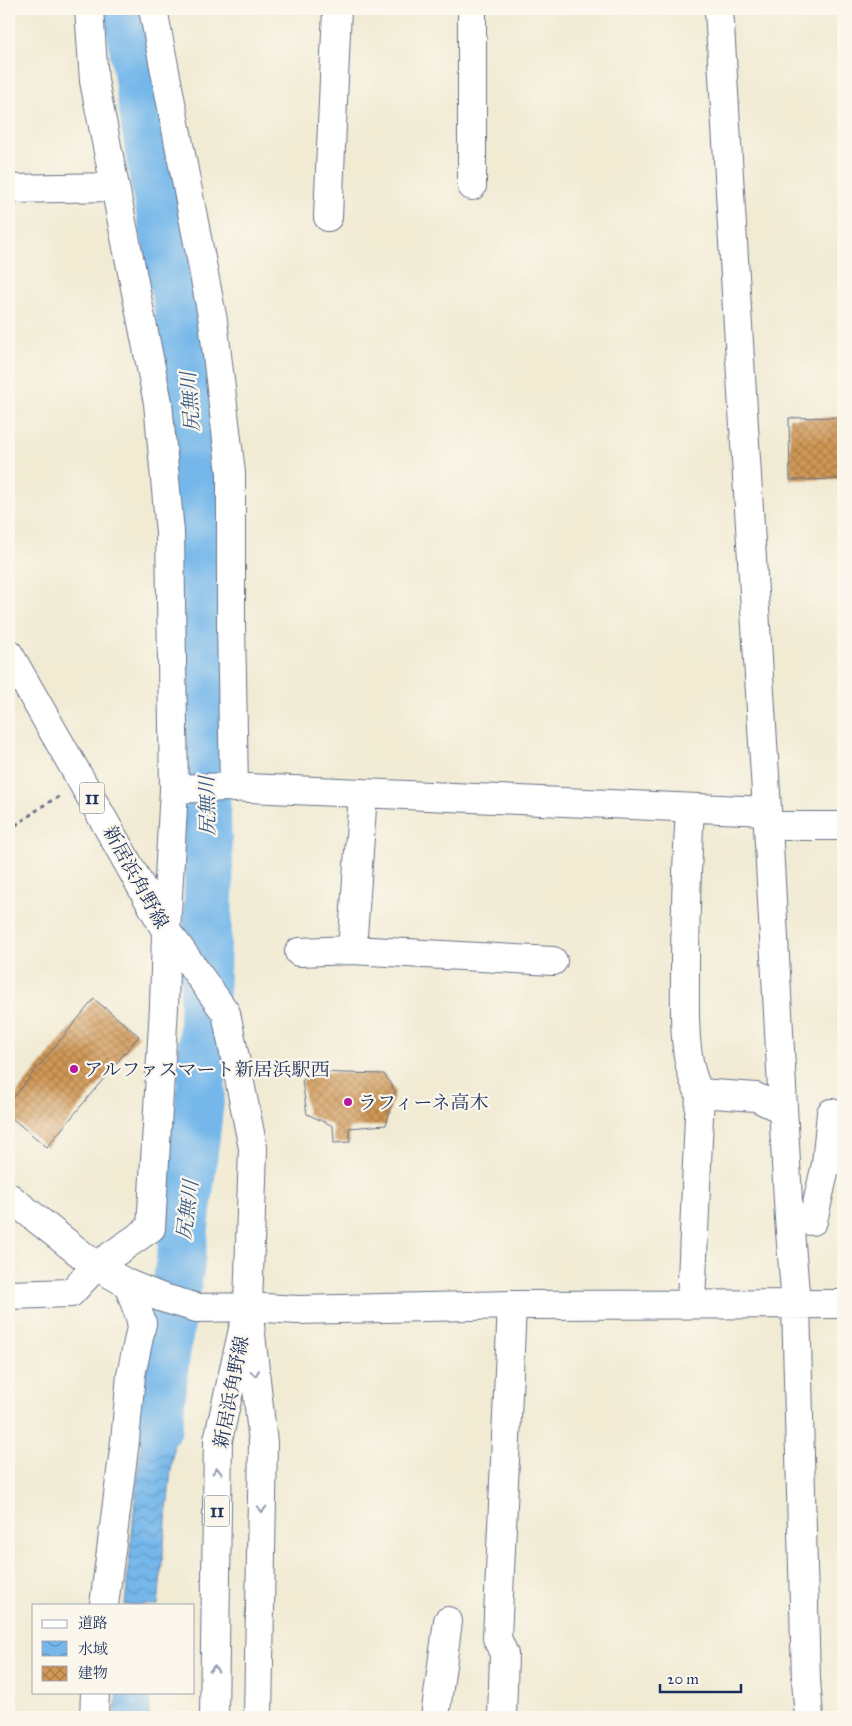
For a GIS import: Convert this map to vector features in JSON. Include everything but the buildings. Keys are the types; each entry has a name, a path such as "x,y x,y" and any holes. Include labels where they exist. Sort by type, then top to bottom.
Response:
{"street":[{"path":"9,1295 71,1294 96,1266 150,1228 164,1007 171,937 181,789 170,533 158,403 94,81 89,9"},
{"path":"153,9 213,321 231,472 230,788"},
{"path":"328,218 337,9"},
{"path":"472,9 472,186"},
{"path":"718,9 789,1219 796,1304 806,1680 809,1717"},
{"path":"9,189 114,186"},
{"name":"新居浜角野線","path":"9,654 171,937 226,1012 253,1148 248,1308 263,1443 258,1717"},
{"path":"181,789 230,788 690,808 767,819 843,826"},
{"path":"352,950 363,794"},
{"path":"690,808 686,879 685,1031 694,1083 700,1093 691,1304"},
{"path":"299,952 352,950 553,961"},
{"path":"700,1093 756,1098 783,1110"},
{"path":"789,1219 813,1221 826,1164 831,1113"},
{"path":"9,1197 96,1266 128,1284 160,1297 197,1308 298,1310 512,1305 843,1304"},
{"path":"104,1604 125,1441 131,1375 142,1323 128,1284"},
{"path":"502,1717 504,1654 497,1638 512,1305"},
{"name":"新居浜角野線","path":"214,1717 218,1440 248,1308"},
{"path":"435,1717 448,1621"},
{"path":"94,1717 95,1694"}],"path":[{"path":"9,830 47,803 84,784"}],"water":[{"path":"155,1350 178,1374 177,1409 158,1604 125,1604 142,1430"},
{"path":"117,1694 150,1694 149,1717 115,1717"}],"waterway":[{"name":"尻無川","path":"128,9 152,166 186,348 201,542 204,753 209,881 201,1089 180,1265 165,1358 158,1426"}],"place":[{"name":"アルファスマート新居浜駅西","path":"74,1069"},
{"name":"ラフィーネ高木","path":"348,1102"}]}
